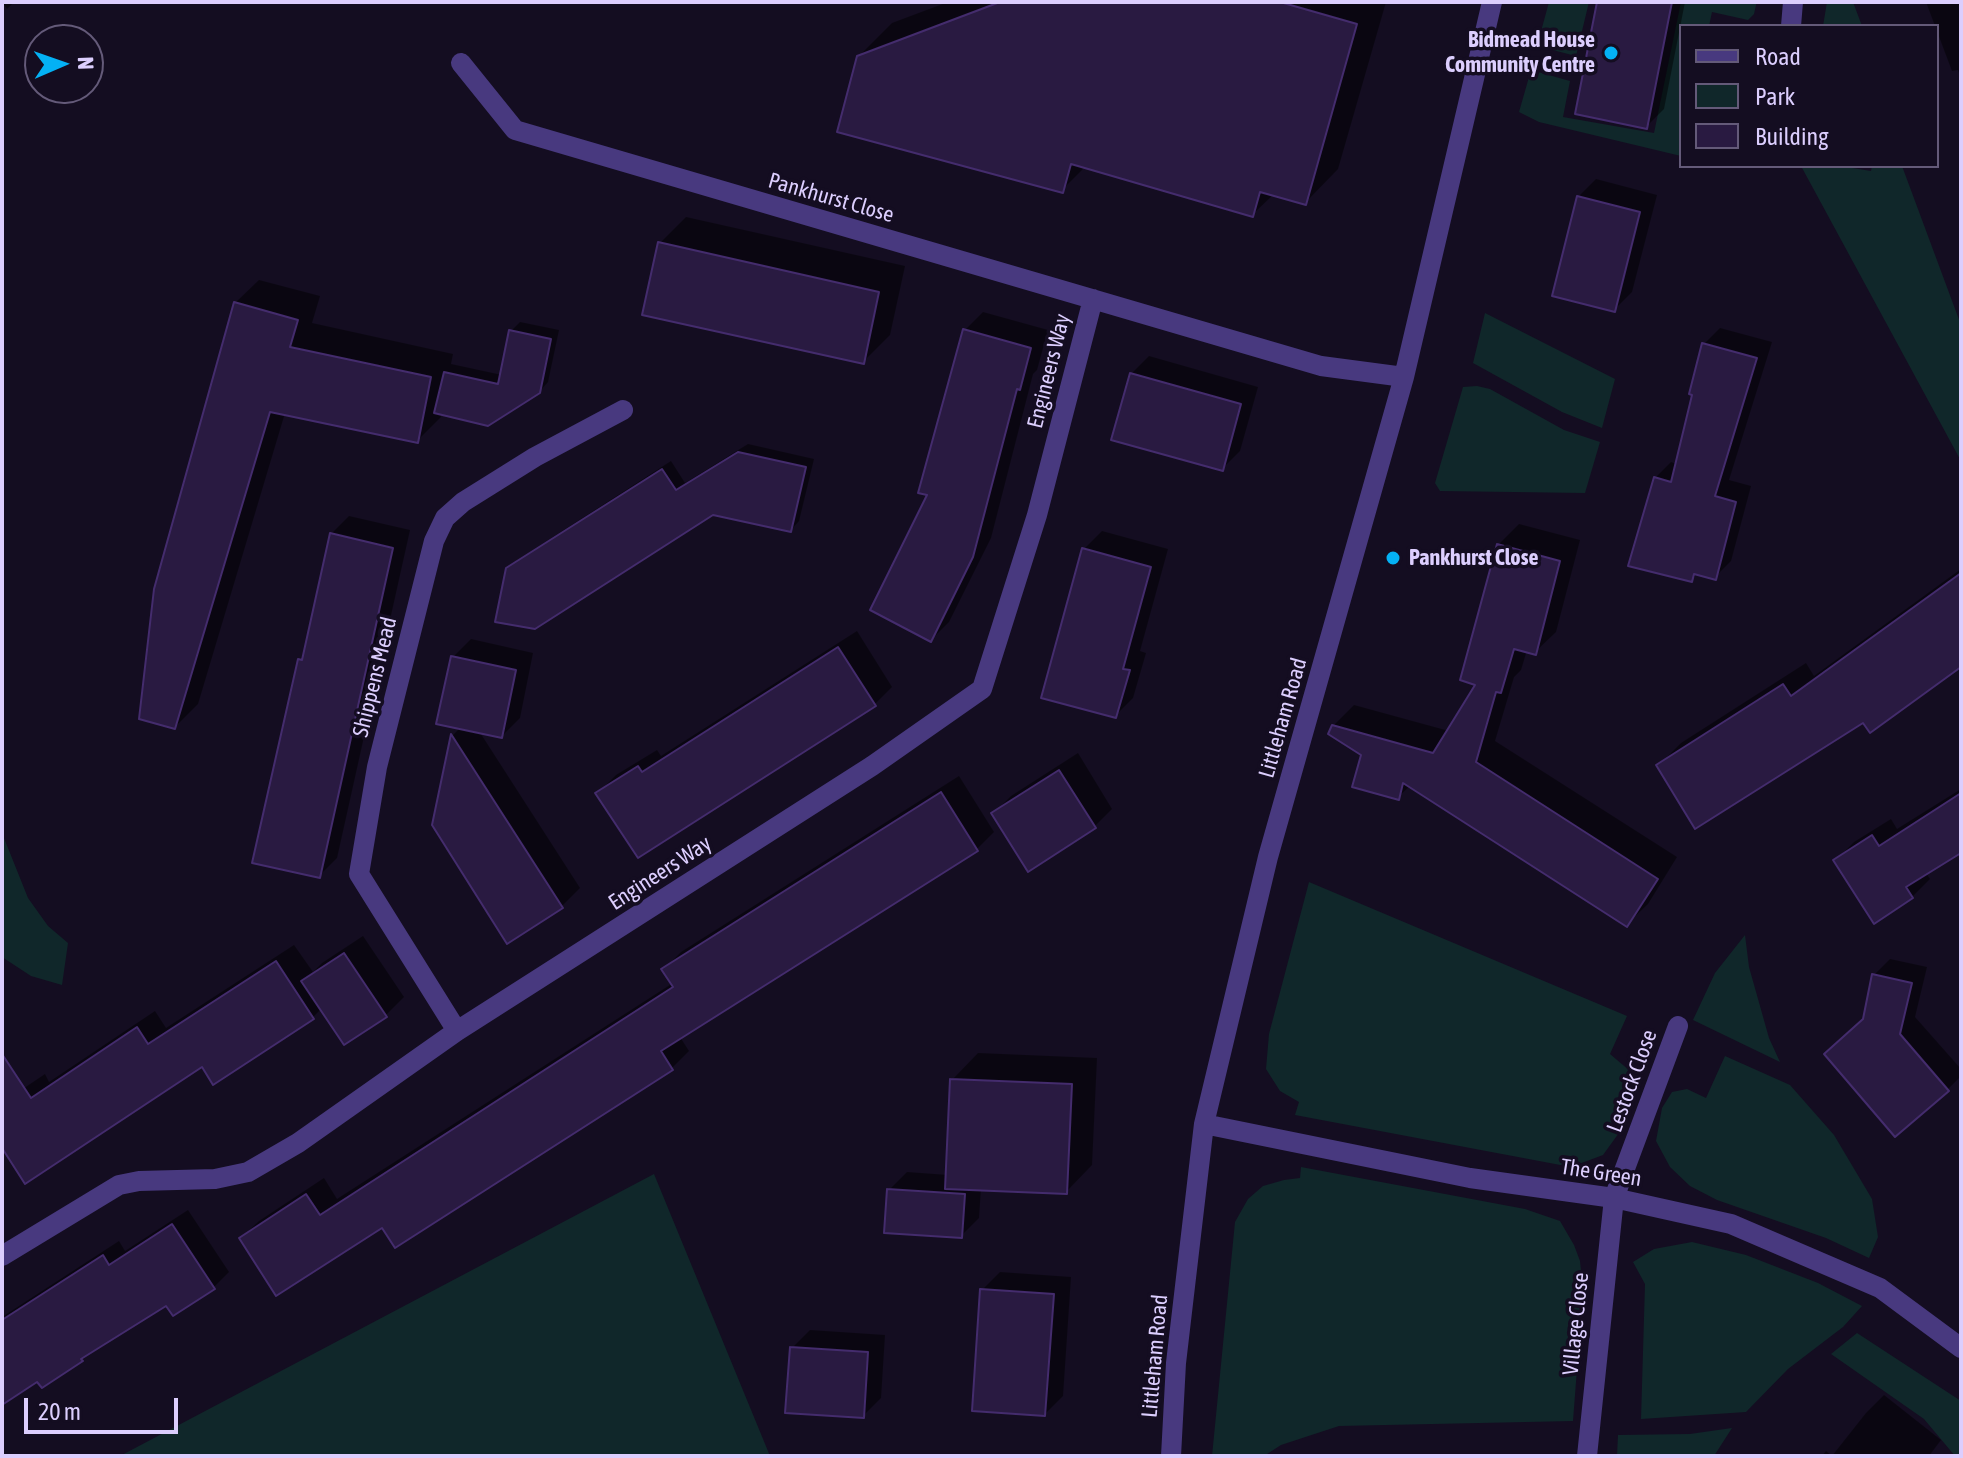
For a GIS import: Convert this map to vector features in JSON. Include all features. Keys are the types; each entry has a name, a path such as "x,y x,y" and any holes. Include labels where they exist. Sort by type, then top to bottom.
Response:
{"street":[{"name":"Littleham Road","path":"1171,1456 1176,1363 1204,1124 1268,857 1404,377 1492,2"},
{"path":"1791,24 1793,2"},
{"name":"Pankhurst Close","path":"461,63 515,130 1321,366 1404,377"},
{"name":"Engineers Way","path":"2,1256 119,1185 139,1181 215,1179 248,1172 298,1143 457,1031 872,766 982,689 1037,515 1093,299"},
{"name":"Shippens Mead","path":"457,1031 359,874 380,757 434,541 445,518 463,502 535,457 623,410"},
{"name":"Lestock Close","path":"1614,1198 1678,1026"},
{"name":"The Green","path":"1204,1124 1470,1178 1614,1198 1731,1224 1880,1288 1961,1348"},
{"name":"Village Close","path":"1587,1456 1614,1198"}],"green space":[{"path":"1549,2 1589,2 1576,56 1537,46"},
{"path":"1681,2 1756,2 1754,14 1748,20 1712,12 1709,24 1679,24 1679,156 1539,122 1519,112 1531,70 1570,81 1563,117 1654,133"},
{"path":"1827,2 1853,2 1861,24 1823,24"},
{"path":"1802,168 1871,171 1872,168 1903,168 1961,325 1961,461"},
{"path":"1485,313 1615,379 1602,428 1562,412 1473,363"},
{"path":"1463,387 1490,389 1564,430 1600,442 1585,493 1440,491 1435,483"},
{"path":"2,833 28,898 48,926 68,943 62,985 31,976 2,957"},
{"path":"1309,882 1627,1016 1610,1054 1630,1071 1634,1095 1624,1126 1603,1155 1571,1167 1295,1115 1299,1102 1280,1091 1266,1069 1269,1034"},
{"path":"1745,935 1749,967 1769,1038 1780,1062 1693,1020 1715,973"},
{"path":"1725,1056 1790,1085 1834,1135 1872,1199 1878,1237 1869,1258 1826,1238 1717,1200 1690,1186 1670,1167 1656,1141 1662,1108 1672,1092 1687,1089 1706,1098"},
{"path":"1301,1167 1525,1209 1560,1221 1580,1261 1583,1291 1573,1421 1339,1426 1281,1445 1264,1456 1212,1456 1235,1222 1248,1199 1263,1186 1300,1178"},
{"path":"654,1174 770,1456 120,1456"},
{"path":"1692,1242 1746,1255 1818,1283 1862,1306 1843,1327 1788,1369 1746,1412 1641,1419 1645,1284 1633,1262 1654,1249"},
{"path":"1857,1333 1961,1401 1961,1456 1955,1456 1924,1419 1831,1354"},
{"path":"1732,1428 1714,1456 1617,1456 1618,1435 1690,1434"}],"building":[{"path":"1000,2 1280,2 1357,24 1306,205 1260,192 1253,217 1071,164 1063,193 837,132 857,56"},
{"path":"1597,2 1672,2 1647,129 1575,114"},
{"path":"1577,196 1640,212 1615,312 1552,296"},
{"path":"658,242 879,292 864,364 642,315"},
{"path":"234,302 298,320 290,347 431,377 418,443 270,412 175,729 139,719 154,589"},
{"path":"963,329 1031,348 1020,390 1017,389 973,557 931,642 870,610 927,495 918,493"},
{"path":"509,330 551,339 540,393 488,426 434,413 444,372 498,384"},
{"path":"1702,343 1757,358 1715,496 1736,502 1716,580 1694,574 1692,582 1628,566 1654,477 1671,482"},
{"path":"1130,373 1241,404 1223,471 1111,440"},
{"path":"738,452 806,467 791,532 713,515 535,629 495,622 506,568 662,469 676,490"},
{"path":"330,533 393,548 320,878 252,863"},
{"path":"1497,544 1560,561 1536,655 1514,649 1501,693 1496,692 1476,762 1658,879 1627,927 1403,783 1399,800 1352,787 1361,755 1328,734 1332,725 1433,753 1475,685 1460,680"},
{"path":"1082,548 1151,567 1123,669 1130,670 1116,718 1041,698"},
{"path":"1961,573 1961,667 1870,733 1863,723 1695,829 1656,765 1783,684 1791,696"},
{"path":"838,647 876,706 638,858 595,793 638,766 642,772"},
{"path":"451,656 516,670 502,738 436,724"},
{"path":"451,734 563,908 507,944 432,825"},
{"path":"1059,770 1096,828 1028,872 991,813"},
{"path":"941,792 978,851 661,1051 673,1070 395,1248 382,1228 276,1296 239,1238 306,1194 320,1215 673,987 661,969"},
{"path":"1961,793 1961,853 1906,887 1913,898 1874,924 1833,860 1872,835 1879,846"},
{"path":"344,953 387,1017 344,1045 301,981"},
{"path":"276,961 314,1019 213,1085 202,1067 25,1184 2,1148 2,1054 31,1098 137,1027 148,1044"},
{"path":"1872,974 1912,983 1900,1034 1949,1091 1895,1137 1824,1054 1863,1019"},
{"path":"950,1079 1072,1084 1067,1194 945,1189"},
{"path":"887,1189 965,1194 962,1238 884,1233"},
{"path":"172,1224 215,1289 173,1316 166,1306 81,1359 83,1361 42,1388 37,1382 2,1405 2,1320 103,1255 109,1265"},
{"path":"980,1289 1054,1294 1045,1416 972,1411"},
{"path":"790,1347 868,1352 864,1418 785,1413"}],"place":[{"name":"Bidmead House Community Centre","path":"1611,53"},
{"name":"Pankhurst Close","path":"1393,558"}]}
